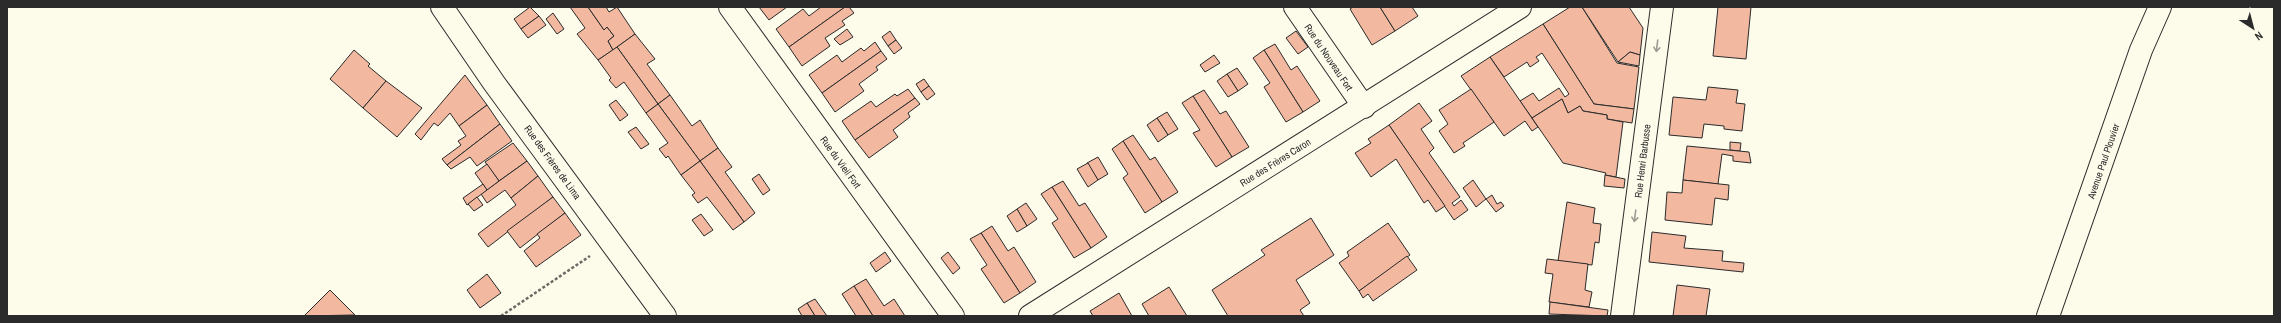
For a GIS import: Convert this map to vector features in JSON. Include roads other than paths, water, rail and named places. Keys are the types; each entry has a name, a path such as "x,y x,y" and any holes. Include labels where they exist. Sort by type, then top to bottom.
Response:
{"street":[{"name":"Rue des Frères de Lima","path":"442,7 494,83 610,239 665,316"},
{"name":"Rue du Vieil Fort","path":"730,7 953,316"},
{"name":"Rue du Nouveau Fort","path":"1295,7 1364,107"},
{"name":"Rue des Frères Caron","path":"1030,316 1364,107 1520,7"},
{"name":"Rue Henri Barbusse","path":"1622,316 1662,7"},
{"name":"Avenue Paul Plouvier","path":"2048,316 2142,50 2160,7"},
{"path":"2064,316 2067,262"}]}
